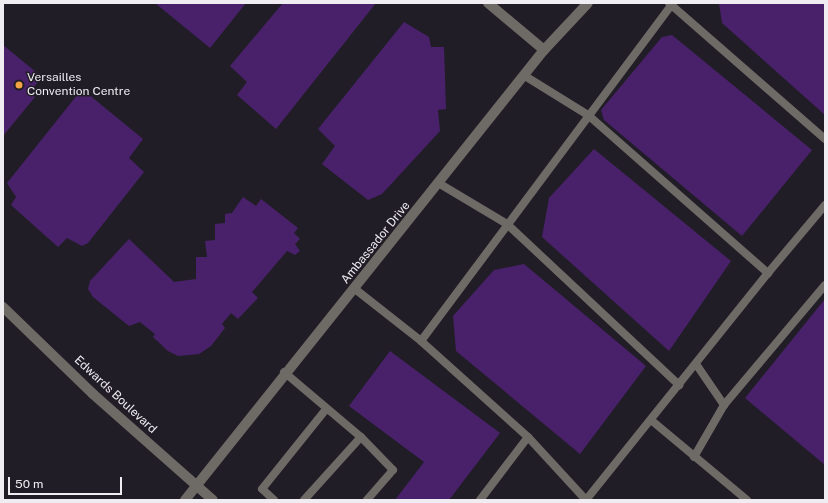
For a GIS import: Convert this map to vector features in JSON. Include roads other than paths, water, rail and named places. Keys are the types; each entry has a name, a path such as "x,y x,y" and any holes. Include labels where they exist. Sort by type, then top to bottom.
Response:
{"street":[{"path":"488,3 544,50"},
{"name":"Ambassador Drive","path":"185,500 284,372 355,289 440,184 544,50 588,3"},
{"name":"Edwards Boulevard","path":"3,307 196,487 212,500"}],"lane":[{"path":"421,341 671,3 825,139"},
{"path":"525,76 588,115 768,273"},
{"path":"440,184 507,224 678,385"},
{"path":"355,289 421,341 528,437 586,500 768,273 825,205"},
{"path":"694,457 724,405 825,285"},
{"path":"696,364 724,405"},
{"path":"284,372 361,437 392,470 367,500"},
{"path":"274,500 262,489 326,409"},
{"path":"651,420 747,500"},
{"path":"304,500 361,437"},
{"path":"480,500 528,437"}],"place":[{"name":"Versailles Convention Centre","path":"19,85"}]}
